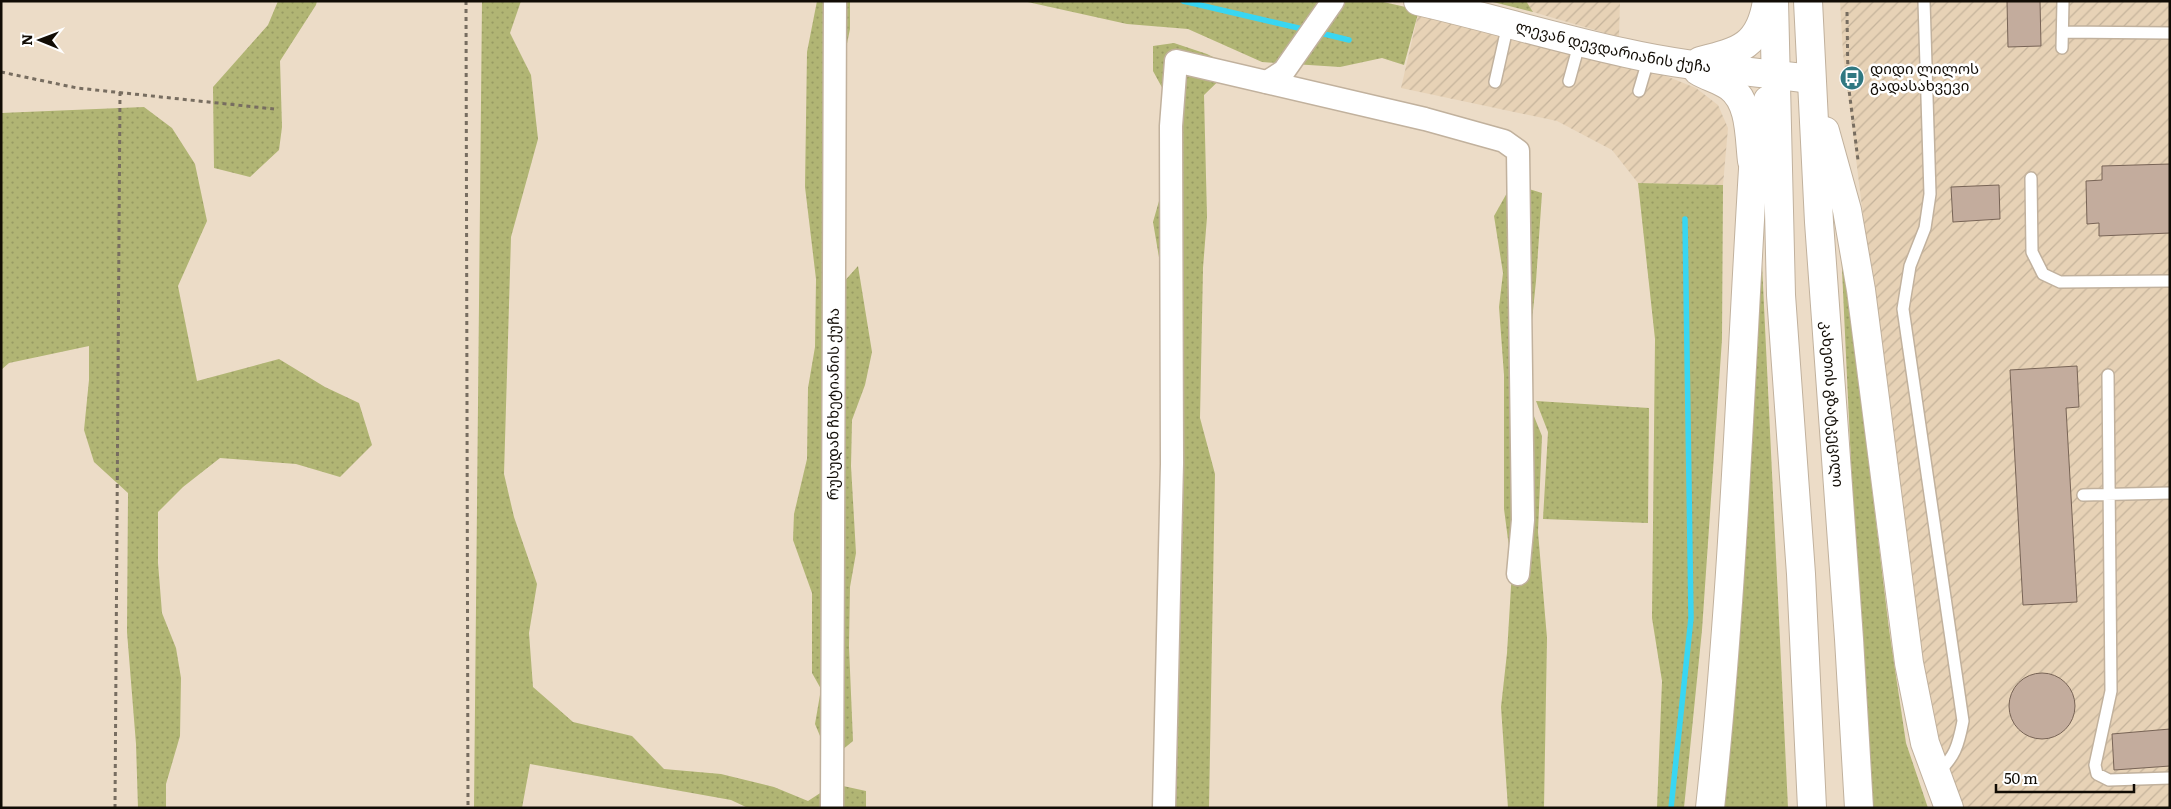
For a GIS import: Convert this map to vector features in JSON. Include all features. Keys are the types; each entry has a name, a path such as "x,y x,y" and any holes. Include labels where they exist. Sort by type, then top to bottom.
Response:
{"main road":[{"name":"ლევან დევდარიანის ქუჩა","path":"1418,1 1483,8 1508,22 1649,57 1686,64 1811,79"},
{"path":"1686,64 1730,53 1751,41 1760,27 1767,1"},
{"path":"1774,1 1781,295 1801,574 1812,808"},
{"name":"კახეთის გზატკეცილი","path":"1808,1 1811,79 1859,808"},
{"path":"1686,64 1729,86 1742,102 1746,112 1753,170"},
{"path":"1710,808 1728,606 1753,170 1758,136 1776,74"},
{"path":"1811,79 1847,210 1860,290 1909,663 1925,743 1949,808"}],"street":[{"name":"რუსუდან ჩხეტიანის ქუჩა","path":"832,808 835,1"},
{"path":"1267,82 1284,71 1333,1"},
{"path":"1164,808 1172,464 1172,126 1176,61 1434,121 1504,141 1518,151 1523,520 1518,574"}],"lane":[{"path":"1924,1 1930,194 1925,228 1910,266 1903,309 1962,721 1959,740 1952,759 1937,774"},
{"path":"2062,48 2063,1"},
{"path":"1495,82 1508,22"},
{"path":"2063,32 2170,33"},
{"path":"1569,82 1580,41"},
{"path":"1639,91 1649,57"},
{"path":"2031,178 2032,252 2043,274 2060,282 2170,281"},
{"path":"2108,375 2111,691 2095,765 2097,774 2109,780 2170,778"},
{"path":"2083,495 2170,493"}],"path":[{"path":"466,1 468,808"},
{"path":"1,72 77,88 274,109"},
{"path":"116,808 120,92"}],"shaded area":[{"path":"1526,1 1620,1 1619,37 1533,12"},
{"path":"1840,1 2170,1 2170,808 1961,808 1933,733 1909,586 1843,54"},
{"path":"1419,10 1641,66 1696,88 1718,105 1728,128 1723,185 1638,183 1612,150 1557,121 1401,88"}],"green space":[{"path":"278,1 317,1 280,61 282,127 279,150 250,177 214,168 213,87 268,25"},
{"path":"482,1 521,1 510,33 531,75 538,139 511,237 504,474 514,517 537,584 529,633 533,687 573,722 632,736 664,769 721,774 774,787 808,801 834,784 866,791 866,808 748,808 731,800 530,764 522,808 474,808"},
{"path":"817,1 850,1 850,29 839,83 841,285 858,266 872,352 865,385 852,420 851,466 856,553 850,587 849,647 853,741 830,760 815,724 821,689 812,673 812,593 793,540 794,514 807,459 808,388 815,347 816,279 805,187 807,52"},
{"path":"1023,1 1379,1 1419,10 1404,65 1382,58 1340,67 1262,62 1188,29 1127,24"},
{"path":"1489,1 1526,1 1533,12"},
{"path":"1174,43 1207,54 1233,67 1204,95 1207,217 1203,268 1200,418 1215,474 1209,808 1174,808 1162,275 1153,222 1165,180 1165,93 1153,71 1153,46"},
{"path":"144,107 172,128 195,164 207,221 178,286 197,381 279,359 325,387 359,403 372,445 340,477 296,464 220,458 183,487 158,512 158,563 162,613 176,648 181,678 180,736 166,784 166,808 138,808 136,744 127,632 128,493 94,462 84,430 89,380 89,346 9,363 1,370 1,113"},
{"path":"1638,183 1723,185 1722,339 1702,630 1684,808 1657,808 1662,681 1652,618 1655,339"},
{"path":"1512,184 1542,193 1528,360 1527,399 1542,436 1538,532 1547,638 1544,808 1508,808 1501,707 1507,653 1512,570 1504,509 1504,375 1499,307 1503,273 1494,216"},
{"path":"1761,243 1788,808 1716,808"},
{"path":"1841,248 1889,629 1906,743 1928,808 1867,808"},
{"path":"1536,401 1649,408 1648,523 1543,519 1548,432"}],"building":[{"path":"2007,1 2040,1 2041,46 2008,47"},
{"path":"2170,164 2170,233 2099,236 2099,223 2087,224 2086,181 2102,180 2102,166"},
{"path":"1999,185 2000,219 1953,222 1951,187"},
{"path":"2077,366 2079,407 2066,408 2077,602 2023,605 2010,370"},
{"path":"2036,673 2048,673 2060,678 2070,688 2075,700 2073,719 2060,734 2048,739 2036,739 2024,734 2014,724 2009,712 2009,700 2014,688 2024,678"},
{"path":"2170,729 2170,766 2114,770 2112,734"}],"waterway":[{"path":"1183,1 1307,30"},
{"path":"1316,32 1349,40"},
{"path":"1671,808 1691,618 1685,219"}],"place":[{"name":"დიდი ლილოს გადასახვევი","path":"1852,78"}]}
